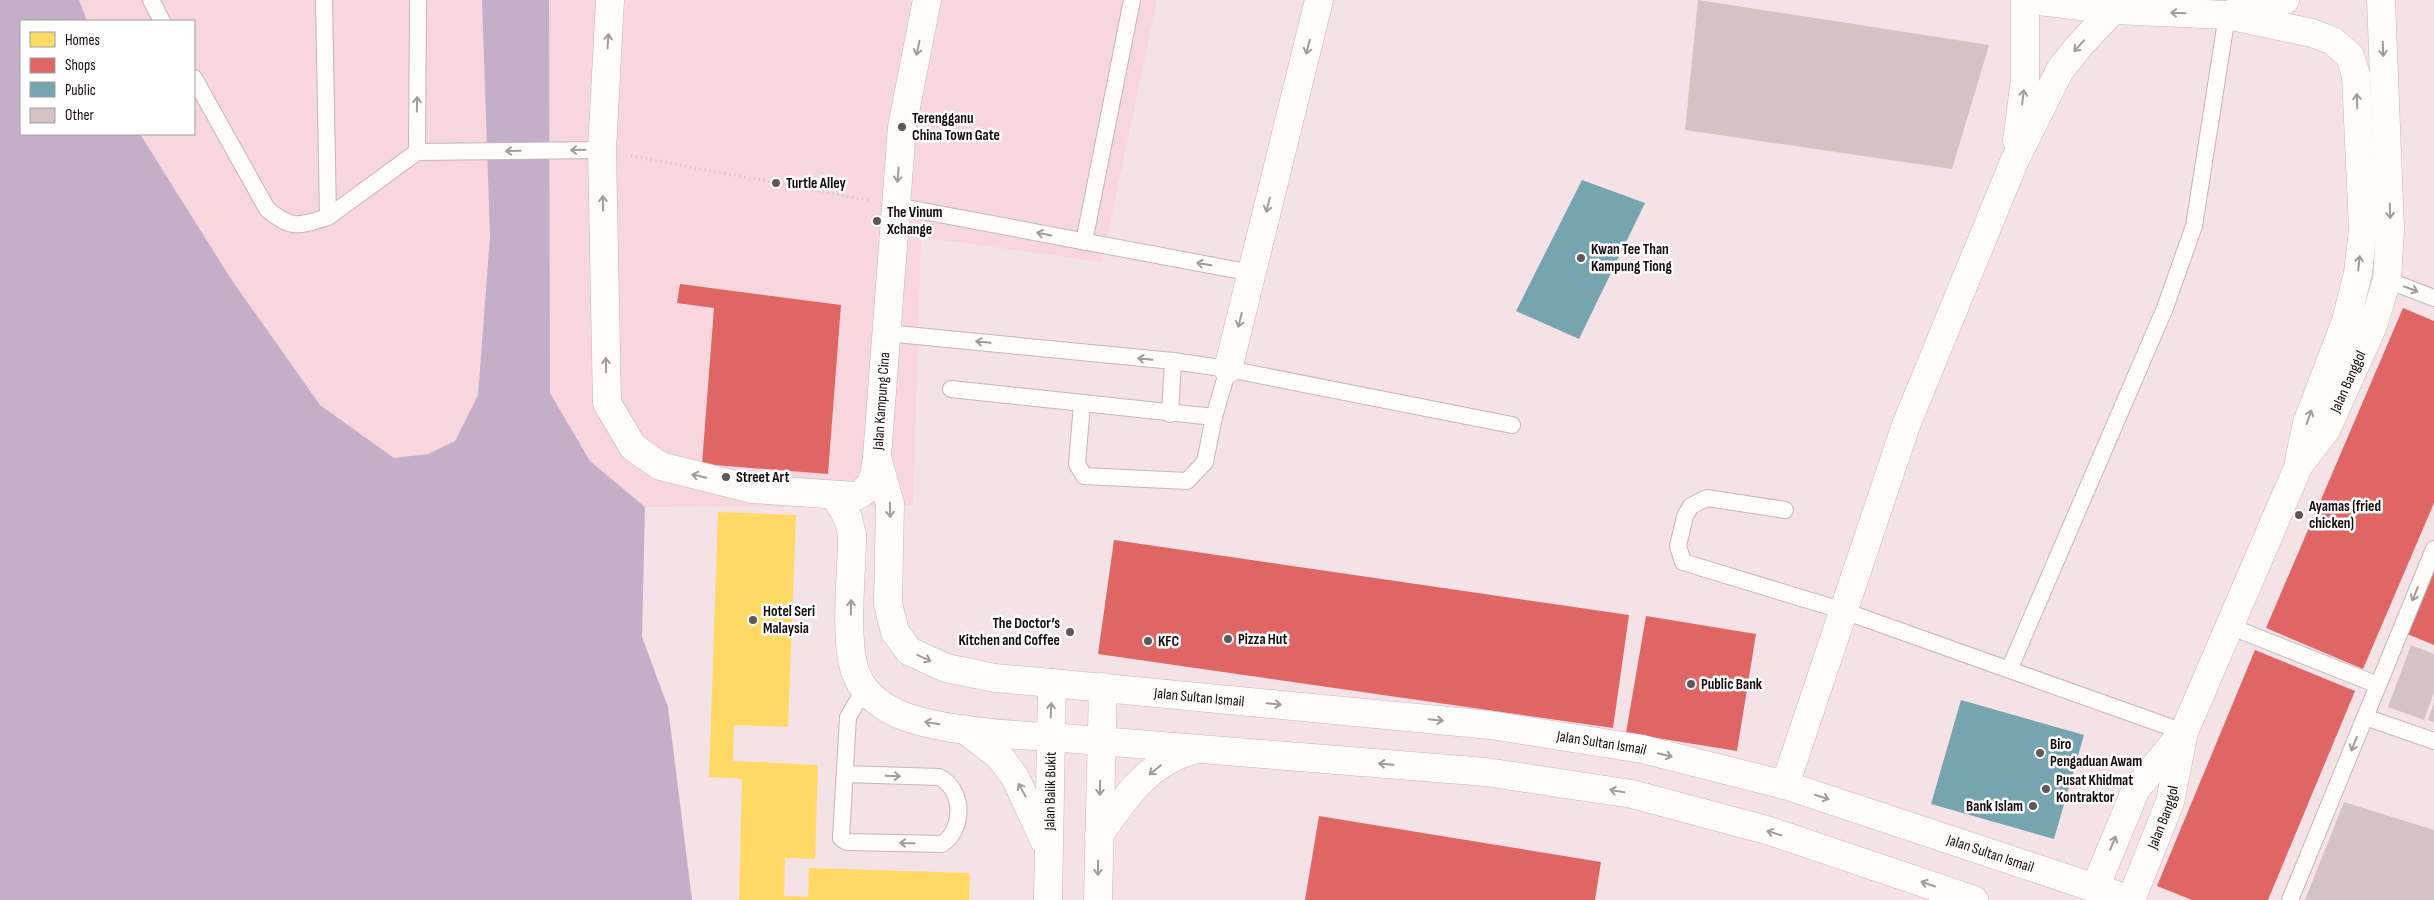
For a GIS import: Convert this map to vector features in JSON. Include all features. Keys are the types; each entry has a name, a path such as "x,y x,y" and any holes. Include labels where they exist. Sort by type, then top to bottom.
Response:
{"street":[{"path":"610,0 602,150 607,403 633,447 660,466 752,489 856,496 867,491 872,480 877,456"},
{"name":"Jalan Kampung Cina","path":"927,0 902,127 877,456 890,504 888,604 895,632 909,651 946,668 995,678 1052,682"},
{"path":"1228,369 1319,0"},
{"path":"2014,162 2025,79 2025,0"},
{"path":"2031,0 2113,10 2227,15 2312,33 2333,41 2350,56 2356,75 2363,229 2358,273 2346,321 2307,423 2298,465"},
{"path":"2227,15 2285,0"},
{"name":"Jalan Banggol","path":"2131,900 2170,802 2184,732 2298,465 2326,430 2372,328 2387,280 2390,229 2381,0"},
{"path":"1785,785 1906,425 2014,162 2060,70 2079,46 2113,10"},
{"path":"834,495 848,518 852,535 850,643 854,665 864,690 887,709 923,722 964,729 1050,737 1486,772 1632,794 1770,831 1974,900"},
{"name":"Jalan Sultan Ismail","path":"1052,682 1490,726 1642,749 1785,785 2131,900"},
{"name":"Jalan Balik Bukit","path":"1048,900 1052,682"},
{"path":"1098,900 1100,741 1104,687"},
{"path":"964,729 999,756 1015,777 1030,806 1049,851"},
{"name":"Jalan Banggol","path":"2094,888 2136,789 2184,732"},
{"path":"1098,835 1130,791 1172,756 1198,749"}],"lane":[{"path":"152,0 162,20"},
{"path":"324,0 328,217"},
{"path":"417,152 418,0"},
{"path":"1084,242 1132,0"},
{"path":"2009,670 2165,308 2194,226 2227,15"},
{"path":"195,80 267,209 279,218 297,226 328,217 417,152 602,150"},
{"path":"896,206 1252,272"},
{"path":"2387,280 2434,298"},
{"path":"886,333 1173,361 1228,369 1512,425"},
{"path":"1170,414 1173,361"},
{"path":"1082,404 1076,464 1084,476 1187,481 1205,462 1214,417 1228,369"},
{"path":"951,389 1170,414 1214,417"},
{"path":"1785,510 1707,498 1691,506 1685,516 1678,546 1683,562 1844,611 2184,732"},
{"path":"2290,900 2434,549"},
{"path":"2229,626 2378,686"},
{"path":"845,774 939,777 947,781 953,788 957,799 956,830 950,839 942,844 847,842 841,838 848,717 864,690"},
{"path":"2365,717 2434,741"}],"path":[{"path":"602,150 896,206"}],"shaded area":[{"path":"0,0 79,0 87,20 20,20 20,135 141,135 231,279 320,405 394,458 428,454 455,441 478,395 490,236 482,0 549,0 550,393 590,461 645,507 642,637 668,707 692,900 0,900"},
{"path":"79,0 482,0 490,236 478,395 455,441 428,454 394,458 320,405 231,279 141,135 195,135 195,20 87,20"},
{"path":"549,0 1157,0 1102,262 921,237 913,506 645,507 590,461 550,393"}],"building: Homes":[{"name":"Hotel Seri Malaysia","path":"718,512 796,515 788,727 734,725 733,761 818,765 815,859 785,858 784,896 808,897 809,868 970,873 969,900 739,900 742,779 709,777"}],"building: Shops":[{"path":"680,284 841,305 828,474 702,464 714,308 677,303"},
{"path":"2403,308 2434,321 2434,503 2363,669 2266,628"},
{"path":"1114,540 1629,615 1613,728 1098,654"},
{"path":"2434,565 2434,645 2405,633"},
{"name":"Public Bank","path":"1646,616 1756,634 1737,751 1626,733"},
{"path":"2255,650 2355,691 2268,900 2192,900 2157,886"},
{"path":"1319,816 1601,862 1595,900 1305,900"}],"building: Public":[{"name":"Kwan Tee Than Kampung Tiong","path":"1582,180 1645,203 1579,339 1516,311"},
{"path":"1961,700 2084,735 2054,839 1931,804"}],"building: Other":[{"path":"1698,0 1989,45 1952,169 1685,130"},
{"path":"2411,645 2434,654 2434,693 2424,720 2388,707"},
{"path":"2434,702 2434,722 2428,720"},
{"path":"2344,802 2434,830 2434,900 2305,900"}],"place":[{"name":"Terengganu China Town Gate","path":"902,127"},
{"name":"Turtle Alley","path":"776,183"},
{"name":"The Vinum Xchange","path":"877,221"},
{"name":"Kwan Tee Than Kampung Tiong","path":"1581,258"},
{"name":"Street Art","path":"726,477"},
{"name":"Ayamas (fried chicken)","path":"2299,515"},
{"name":"Hotel Seri Malaysia","path":"753,620"},
{"name":"The Doctor’s Kitchen and Coffee","path":"1070,632"},
{"name":"Pizza Hut","path":"1228,639"},
{"name":"KFC","path":"1148,641"},
{"name":"Public Bank","path":"1691,684"},
{"name":"Biro Pengaduan Awam","path":"2040,753"},
{"name":"Pusat Khidmat Kontraktor","path":"2046,789"},
{"name":"Bank Islam","path":"2033,806"}]}
